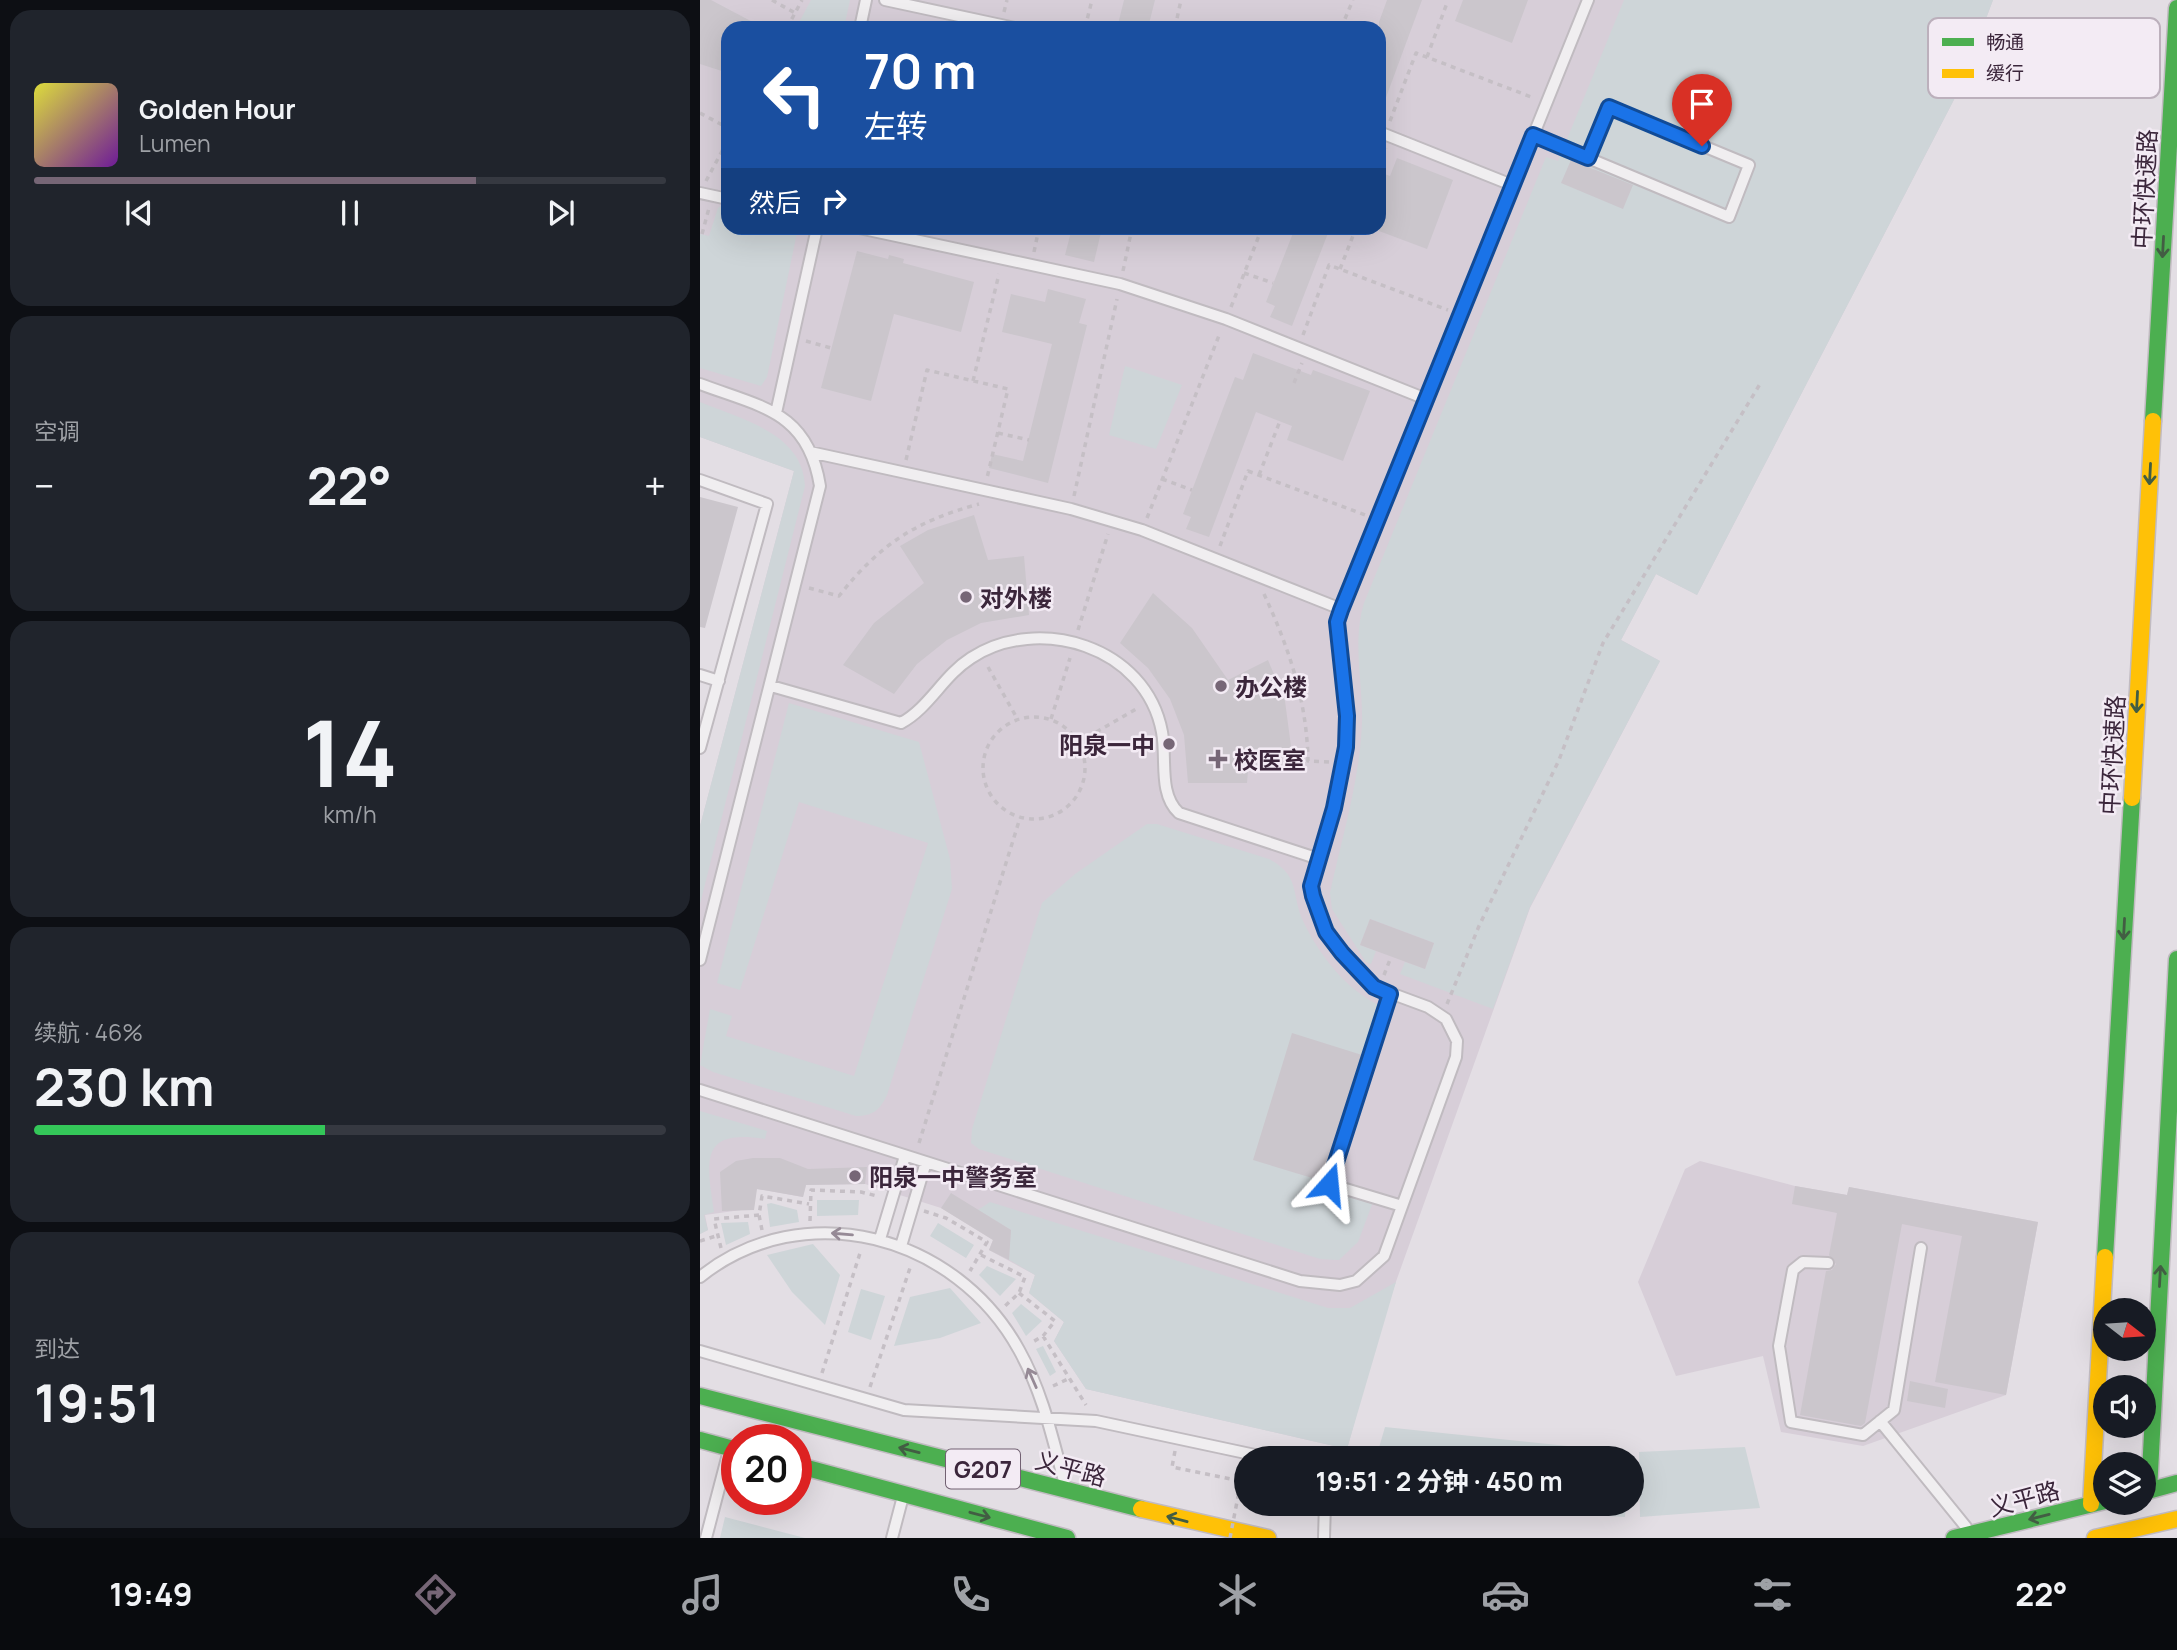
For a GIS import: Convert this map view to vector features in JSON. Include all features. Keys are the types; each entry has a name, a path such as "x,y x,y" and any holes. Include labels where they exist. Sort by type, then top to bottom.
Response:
{"main road":[{"name":"中环快速路","path":"2101,1452 2177,8"},
{"path":"2148,1452 2177,959"},
{"name":"义平路","path":"700,1396 1198,1524 1268,1538"},
{"path":"700,1440 721,1446"},
{"name":"G207","path":"812,1469 1067,1538"},
{"path":"2156,1488 2177,1483"},
{"name":"义平路","path":"1954,1538 2093,1503"},
{"path":"2095,1538 2177,1518"}],"lane":[{"path":"862,21 866,0"},
{"path":"885,0 982,21"},
{"path":"700,1090 1300,1281 1322,1285 1356,1281 1384,1256 1456,1057 1455,1033 1443,1016 1390,994 1365,979 1326,932 1318,914 1311,886 1343,763 1347,716 1337,622 1588,0"},
{"path":"1533,135 1729,217 1749,165 1609,107 1588,158"},
{"path":"1386,135 1513,185"},
{"path":"700,192 721,198"},
{"path":"776,413 815,235"},
{"path":"892,235 1120,284 1226,320 1426,399"},
{"path":"700,384 776,413 795,427 810,452 818,474 819,499 700,960"},
{"path":"810,452 1071,509 1112,521 1142,530 1341,610"},
{"path":"700,480 767,504 701,741"},
{"path":"771,686 901,723 912,717 956,669 981,653 1023,638 1038,636 1074,642 1102,653 1121,666 1150,701 1162,732 1167,793 1172,806 1180,813 1319,859"},
{"path":"700,675 719,681"},
{"path":"1390,994 1329,1184 1402,1206"},
{"path":"880,1239 910,1157"},
{"path":"901,1246 926,1162"},
{"path":"700,1277 724,1258 764,1241 830,1233 880,1239 915,1253 971,1290 995,1315 1019,1350 1039,1393 1067,1490"},
{"path":"1828,1263 1802,1262 1793,1270 1779,1346 1791,1422 1863,1435 1894,1410 1922,1248"},
{"path":"700,1351 904,1410 1096,1421 1234,1450"},
{"path":"1880,1421 1972,1534"},
{"path":"706,1538 721,1489"},
{"path":"892,1538 904,1494"},
{"path":"1324,1538 1325,1516"}],"path":[{"path":"772,0 795,13"},
{"path":"791,21 802,0"},
{"path":"1087,21 1092,0"},
{"path":"1176,21 1181,0"},
{"path":"1344,21 1353,0"},
{"path":"1427,57 1447,3"},
{"path":"1386,124 1416,53 1546,102"},
{"path":"700,113 721,124"},
{"path":"700,192 721,153"},
{"path":"702,234 713,196"},
{"path":"1031,265 1037,235"},
{"path":"1071,509 1130,235"},
{"path":"1142,530 1259,235"},
{"path":"1340,269 1353,235"},
{"path":"973,381 1002,258"},
{"path":"1294,383 1329,265 1460,315"},
{"path":"1244,272 1273,283"},
{"path":"792,338 831,348"},
{"path":"797,585 839,596 872,559 899,536 928,520 981,504 1008,390 927,370 903,472"},
{"path":"1443,1016 1479,926 1559,760 1603,643 1760,384"},
{"path":"1259,475 1280,421"},
{"path":"998,433 1029,440"},
{"path":"1215,559 1248,471 1377,520"},
{"path":"1162,479 1192,490"},
{"path":"1051,719 1112,521"},
{"path":"1256,576 1294,671 1308,725 1308,761 1343,763"},
{"path":"981,653 1018,720"},
{"path":"1079,742 1150,701"},
{"path":"1039,717 1051,719 1062,725 1079,742 1084,753 1085,777 1075,799 1057,815 1033,820 1020,818 999,806 991,796 983,772 987,747 994,736 1018,720 1039,717"},
{"path":"910,1157 1020,818"},
{"path":"764,1241 759,1215 762,1196 809,1204"},
{"path":"724,1258 716,1236 715,1219 759,1215"},
{"path":"700,1241 716,1236"},
{"path":"818,1385 866,1237"},
{"path":"867,1399 915,1253"},
{"path":"981,1255 1025,1277 1019,1293 995,1315"},
{"path":"1019,1293 1055,1321 1043,1336 1019,1350"},
{"path":"1043,1336 1096,1421"},
{"path":"1039,1393 1070,1378"},
{"path":"1178,1438 1172,1467 1234,1480"},
{"path":"1230,1538 1236,1516"}],"shaded area":[{"name":"阳泉一中","path":"700,0 1993,0 1986,18 1928,18 1928,98 1955,98 1697,595 1656,574 1621,640 1660,661 1530,908 1384,1315 1348,1446 1334,1446 1086,1389 1054,1341 1064,1322 1029,1293 1035,1275 989,1250 993,1240 941,1208 865,1184 806,1185 803,1197 757,1189 741,1210 705,1215 708,1230 700,1234 700,826 794,471 700,437"},
{"path":"811,0 850,0 846,21 800,21"},
{"path":"1624,0 1993,0 1986,18 1928,18 1928,98 1955,98 1697,595 1656,574 1621,640 1660,661 1530,907 1493,1009 1400,974 1405,962 1425,969 1434,943 1370,919 1360,945 1376,951 1371,964 1366,962 1332,909 1330,893 1361,744 1362,707 1358,647 1364,603 1546,157 1558,161"},
{"path":"721,206 721,235 797,235 767,377 761,386 700,368 700,234 709,236"},
{"path":"1125,366 1182,385 1156,449 1109,435"},
{"path":"700,402 751,422 782,441 794,453 802,468 805,486 700,904 700,826 794,471 700,437"},
{"path":"789,703 919,742 950,859 952,889 887,1095 879,1108 867,1115 856,1116 713,1072 700,1065 710,1009 732,1016 726,1036 854,1076 928,843 799,802 740,990 717,983"},
{"path":"1147,824 1157,824 1269,859 1279,866 1291,880 1304,923 1326,960 1346,982 1381,1006 1369,1046 1379,1049 1335,1189 1373,1202 1358,1242 1339,1260 1320,1259 979,1149 971,1143 972,1129 1042,903 1075,874"},
{"path":"700,1111 767,1131 765,1139 728,1139 718,1144 712,1152 709,1177 714,1212 704,1215 708,1230 700,1234"},
{"path":"1700,1161 1795,1186 1847,1195 1849,1187 2038,1222 2006,1395 1863,1446 1781,1432 1763,1356 1676,1376 1638,1282 1685,1169"},
{"path":"817,1200 859,1200 858,1215 817,1216"},
{"path":"990,1202 1328,1308 1350,1308 1396,1282 1348,1446 1334,1446 1086,1389 1054,1341 1064,1322 1029,1293 1035,1275 1008,1259 1011,1230 978,1210"},
{"path":"767,1204 797,1210 799,1222 770,1227"},
{"path":"748,1222 750,1234 726,1245 721,1223"},
{"path":"938,1223 974,1245 966,1258 930,1236"},
{"path":"813,1244 840,1275 825,1325 792,1292 767,1255"},
{"path":"987,1266 1016,1279 1000,1296 979,1275"},
{"path":"950,1288 981,1323 940,1338 894,1346 910,1297"},
{"path":"861,1289 885,1296 871,1340 848,1332"},
{"path":"1021,1304 1042,1321 1026,1336 1012,1313"},
{"path":"1043,1346 1056,1372 1050,1376 1036,1349"},
{"path":"1385,1427 1568,1446 1379,1446"},
{"path":"1745,1447 1760,1508 1640,1517 1644,1516 1644,1452"},
{"path":"725,1517 805,1538 720,1538"}],"building":[{"path":"700,0 711,0 751,21 721,21 721,71 700,64"},
{"path":"1124,0 1155,0 1150,21 1119,21"},
{"path":"1387,0 1422,0 1386,97 1386,21 1379,21"},
{"path":"1463,0 1528,0 1512,43 1455,21"},
{"path":"1397,158 1453,180 1427,249 1386,234 1386,175 1390,176"},
{"path":"1571,160 1633,185 1623,209 1561,183"},
{"path":"1070,235 1100,235 1094,262 1065,255"},
{"path":"1292,235 1327,235 1292,326 1270,317 1275,306 1266,302"},
{"path":"857,251 888,259 889,255 904,259 903,263 974,282 961,332 894,314 871,401 821,388"},
{"path":"1048,289 1086,299 1079,323 1087,325 1048,483 989,468 992,454 1023,461 1052,344 1002,332 1011,294 1045,302"},
{"path":"1253,353 1311,375 1313,370 1370,391 1343,461 1287,440 1292,426 1256,412 1209,537 1186,529 1191,517 1183,514 1235,377 1243,380"},
{"path":"700,497 738,507 705,628 700,627"},
{"name":"对外楼","path":"974,515 988,560 1024,556 1029,615 981,623 947,640 917,664 894,694 843,665 874,623 924,583 900,546 928,530"},
{"name":"办公楼","path":"1153,593 1192,628 1228,680 1268,660 1285,701 1292,754 1249,758 1247,783 1188,783 1184,735 1170,699 1148,668 1120,643"},
{"path":"1370,919 1434,943 1425,969 1360,945"},
{"path":"1292,1033 1362,1055 1322,1181 1253,1160"},
{"path":"780,1158 808,1169 867,1167 865,1184 806,1185 803,1197 757,1189 754,1210 722,1211 720,1172 736,1161"},
{"path":"1795,1186 1847,1195 1849,1187 2038,1222 2006,1395 1935,1382 1962,1236 1902,1224 1865,1423 1861,1426 1800,1415 1826,1271 1832,1270 1836,1264 1829,1255 1837,1213 1792,1204"},
{"path":"951,1193 1011,1230 1009,1260 989,1250 993,1240 941,1208"},
{"path":"1910,1381 1948,1389 1945,1408 1907,1401"}],"traffic: fast":[{"path":"2153,421 2177,8"},
{"path":"2105,1257 2132,798"},
{"path":"2151,1452 2177,959"},
{"path":"700,1396 1141,1509"},
{"path":"700,1440 721,1446"},
{"path":"812,1469 1067,1538"},
{"path":"2156,1489 2177,1483"},
{"path":"1954,1538 2093,1504"}],"traffic: slow":[{"path":"2132,798 2153,421"},
{"path":"2091,1504 2105,1257"},
{"path":"1141,1509 1268,1538"},
{"path":"2095,1538 2177,1519"}],"place":[{"name":"对外楼","path":"966,597"},
{"name":"办公楼","path":"1221,686"},
{"name":"阳泉一中","path":"1169,744"},
{"name":"校医室","path":"1218,759"},
{"name":"阳泉一中警务室","path":"855,1176"}],"route":[{"path":"1329,1184 1390,994 1374,987 1365,979 1326,932 1311,886 1334,808 1348,733 1337,622 1341,610 1533,135 1588,158 1609,107 1702,146"}]}
